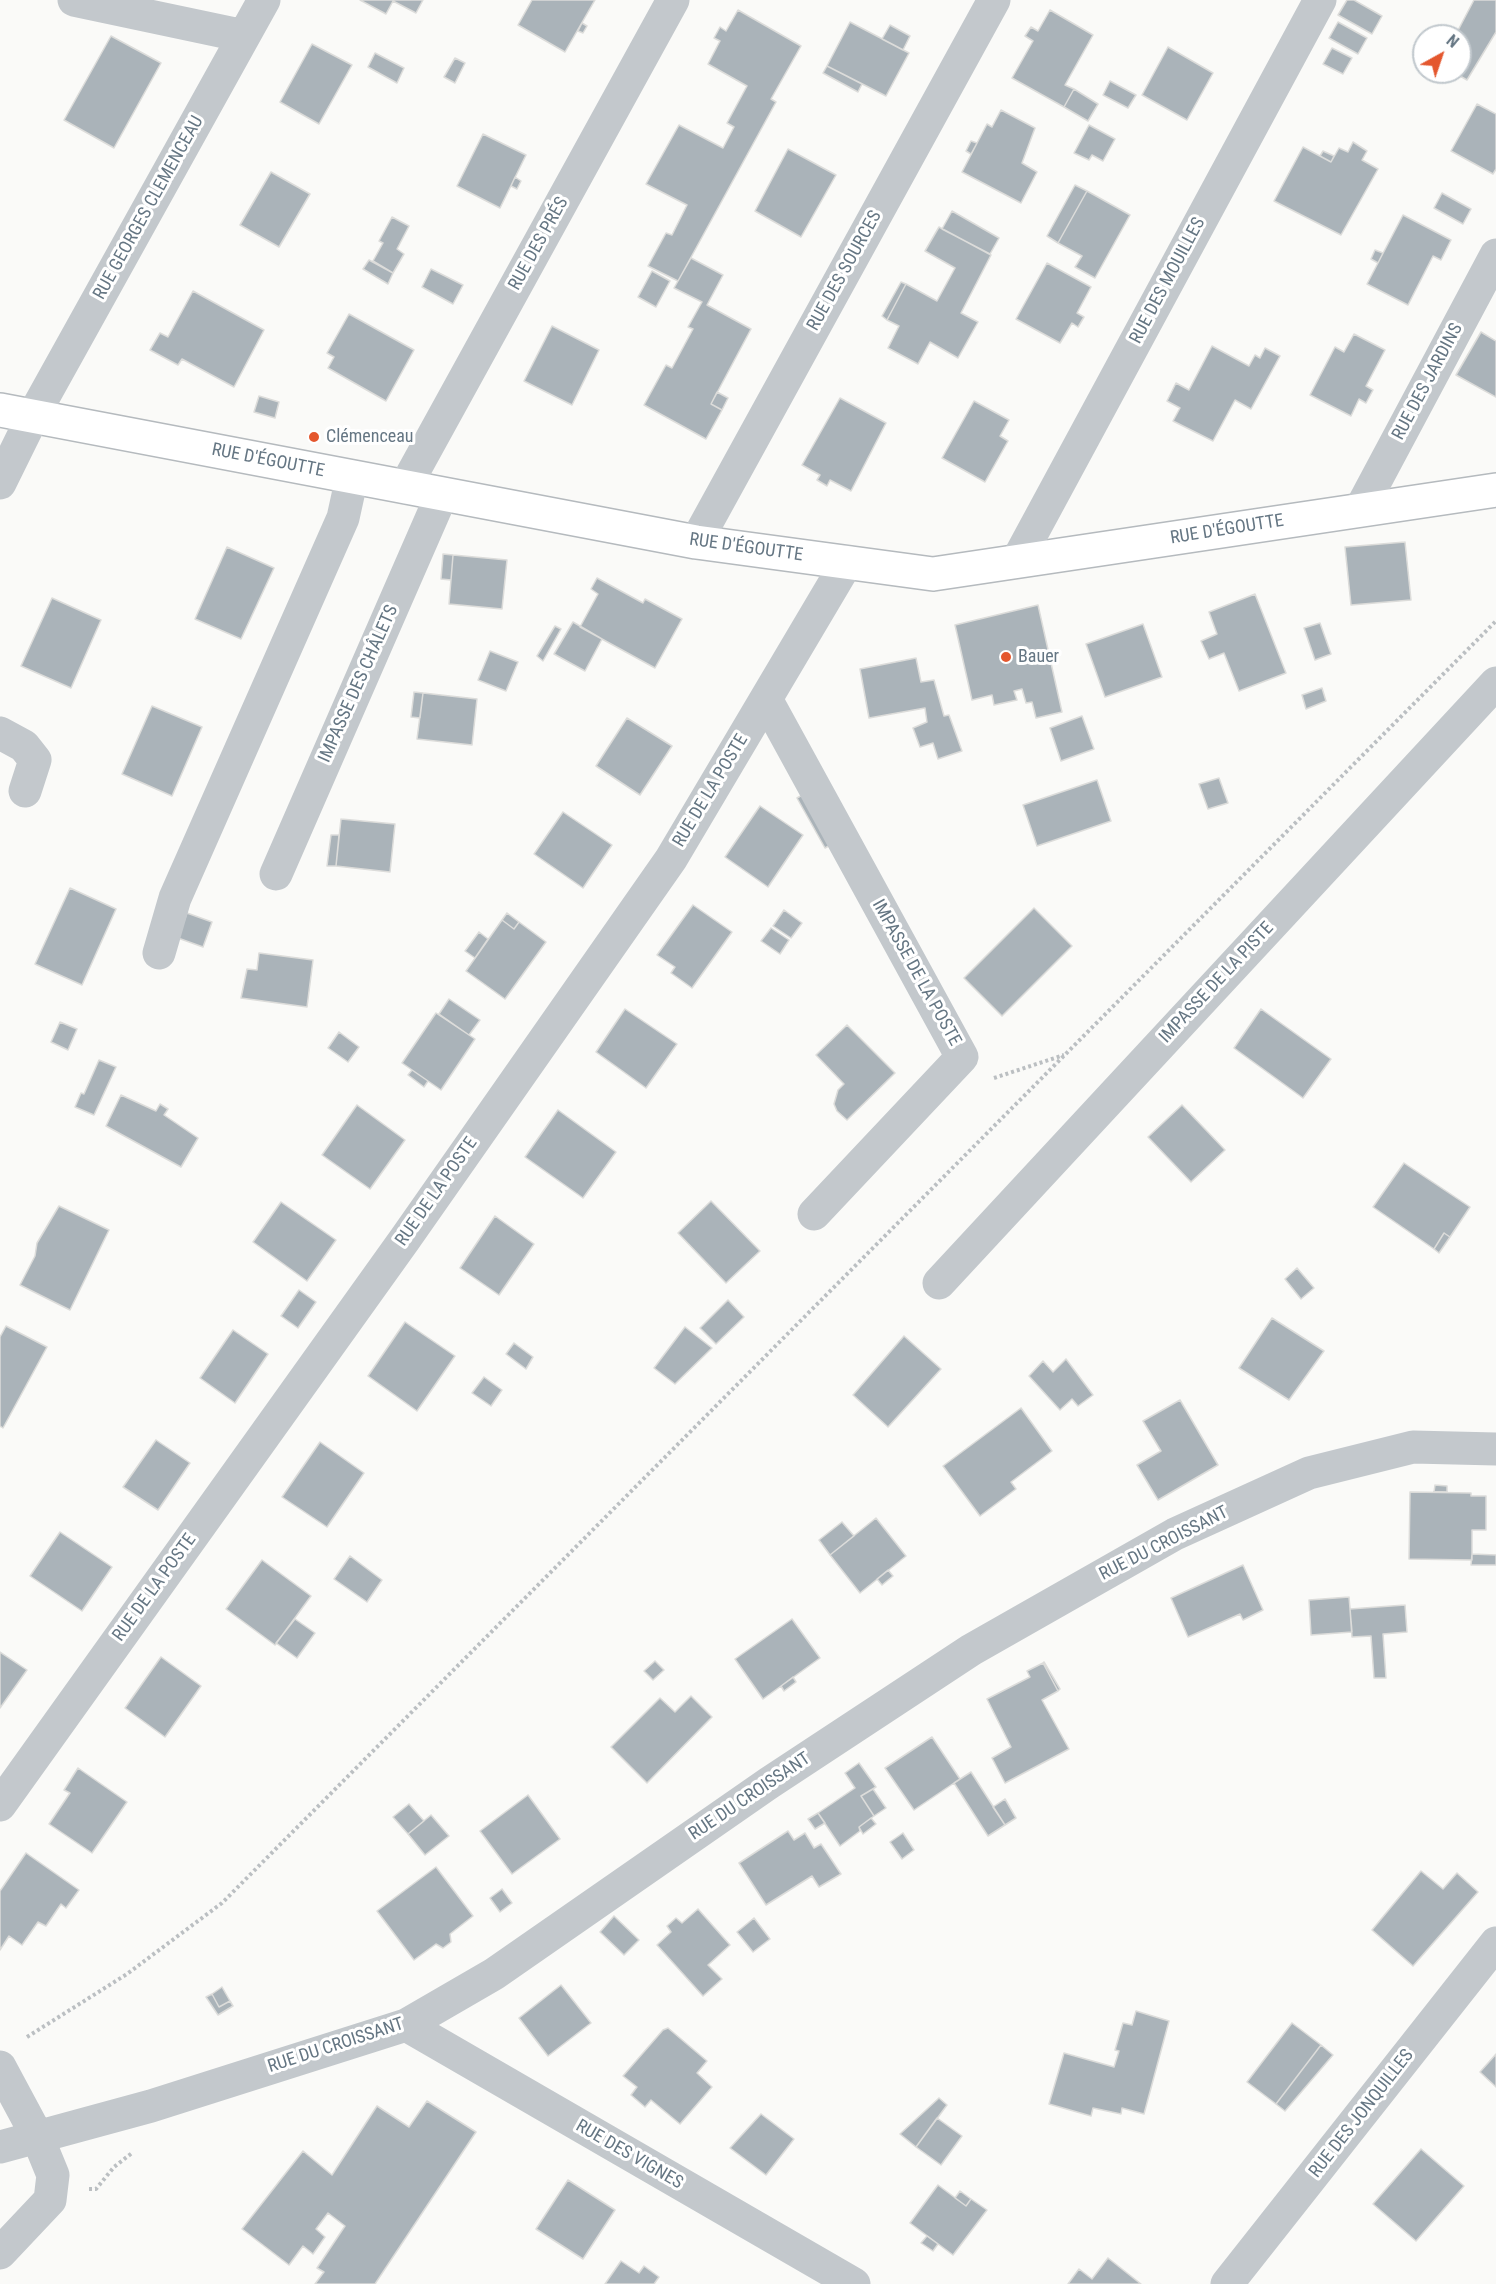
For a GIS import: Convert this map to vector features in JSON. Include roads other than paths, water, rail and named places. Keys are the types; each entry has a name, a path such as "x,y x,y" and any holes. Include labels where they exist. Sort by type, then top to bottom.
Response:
{"main road":[{"name":"RUE D'ÉGOUTTE","path":"0,410 696,542 933,574 1496,490"}],"street":[{"path":"74,0 244,36"},
{"name":"RUE GEORGES CLEMENCEAU","path":"0,483 33,416 264,0"},
{"name":"RUE DES PRÉS","path":"405,487 673,0"},
{"name":"RUE DES SOURCES","path":"696,542 994,0"},
{"name":"RUE DES MOUILLES","path":"1017,561 1320,0"},
{"name":"RUE DES JARDINS","path":"1360,510 1496,255"},
{"path":"159,953 175,898 343,518 352,477"},
{"name":"IMPASSE DES CHÂLETS","path":"276,874 442,494"},
{"name":"RUE DE LA POSTE","path":"0,1804 398,1248 671,859 848,562"},
{"name":"IMPASSE DE LA PISTE","path":"939,1283 1496,683"},
{"name":"IMPASSE DE LA POSTE","path":"766,699 962,1058 814,1214"},
{"path":"0,733 24,746 35,760 25,791"},
{"name":"RUE DU CROISSANT","path":"0,2147 151,2106 406,2025 494,1974 769,1783 970,1650 1175,1534 1309,1473 1413,1447 1496,1449"},
{"name":"RUE DES JONQUILLES","path":"1227,2284 1496,1943"},
{"name":"RUE DES VIGNES","path":"406,2025 854,2284"},
{"path":"0,2067 37,2136 53,2175 50,2200 0,2253"}],"place":[{"name":"Clémenceau","path":"314,437"},
{"name":"Bauer","path":"1006,657"}]}
